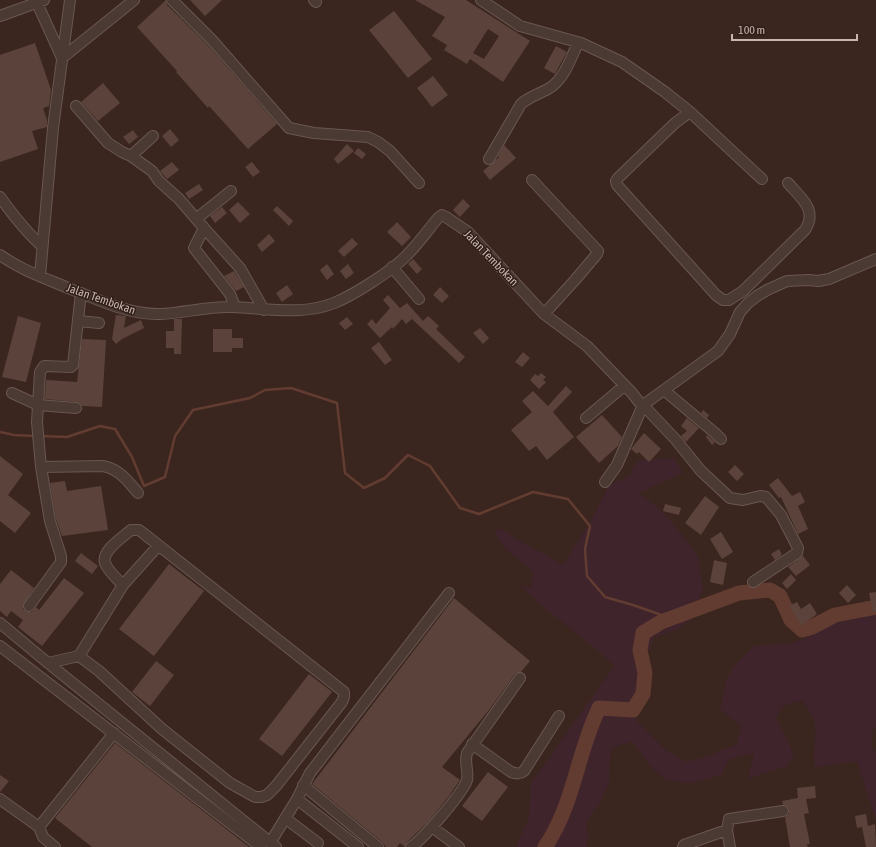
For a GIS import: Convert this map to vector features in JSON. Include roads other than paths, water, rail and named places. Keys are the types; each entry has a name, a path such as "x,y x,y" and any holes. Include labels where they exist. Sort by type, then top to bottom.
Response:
{"street":[{"path":"40,276 53,128 70,0"},
{"path":"62,58 134,0"},
{"path":"172,0 212,40 289,128 314,133 368,137 390,151 419,183"},
{"path":"481,0 520,26 578,43 622,62 665,92 690,112 762,179"},
{"path":"0,16 41,1 62,58"},
{"path":"489,159 521,104 525,100 550,88 558,82 578,43"},
{"path":"76,106 108,143 131,156 152,171 159,181 178,199 240,268 264,310"},
{"path":"690,112 675,123 616,181 617,185 716,295 723,300 729,300 743,291 805,230 808,225 810,214 808,206 788,183"},
{"path":"131,156 153,136"},
{"path":"532,180 598,250 597,254 544,314"},
{"path":"196,219 232,191"},
{"path":"0,196 14,218 28,234 42,246"},
{"name":"Jalan Tembokan","path":"0,255 19,267 81,293 127,310 144,313 166,314 233,303 264,310 314,310 334,303 352,294 392,267 406,256 438,218 442,216 446,217 468,232 544,314 587,346 676,440 701,471 730,498 743,500 763,496 766,497 781,515 798,548 797,553 753,582"},
{"path":"204,228 194,246 195,250 233,303"},
{"path":"605,482 617,465 643,405 665,391 718,352 730,334 740,312 748,303 778,284 787,281 818,281 838,276 876,259"},
{"path":"392,267 418,299"},
{"path":"29,606 61,562 61,556 50,521 41,467 37,422 40,372 44,366 71,367 73,365 81,293"},
{"path":"79,321 99,323"},
{"path":"586,418 624,386"},
{"path":"665,391 721,439"},
{"path":"12,393 38,405 76,408"},
{"path":"41,467 109,467 123,476 138,493"},
{"path":"79,656 99,671 162,729 230,783 254,796 261,797 267,795 276,786 342,702 344,692 338,686 143,533 134,529 106,552 104,558 105,564 123,585"},
{"path":"48,664 79,656 123,585 158,546"},
{"path":"269,846 315,767 449,593"},
{"path":"0,623 269,846"},
{"path":"10,653 21,641"},
{"path":"0,646 114,733 269,846"},
{"path":"411,847 416,844 432,827 448,808 464,785 467,780 465,758 472,744 520,678"},
{"path":"472,744 511,772 516,774 521,773 524,771 559,716"},
{"path":"39,827 114,733"},
{"path":"304,785 378,847"},
{"path":"0,799 39,827 43,837 55,847"},
{"path":"297,799 358,847"},
{"path":"730,847 727,830 729,819 783,811"},
{"path":"285,818 318,843"},
{"path":"432,827 460,847"},
{"path":"683,847 684,845 727,830"}],"waterway":[{"path":"40,436 67,437 100,426 115,429 132,457 144,486 165,477 175,436 193,410 250,398 265,390 291,388 337,403 345,473 364,488 385,478 408,455 430,466 460,508 479,514 533,492 568,499 590,526 585,549 587,576 605,597 670,618"},
{"path":"0,432 14,435 35,436"},
{"path":"545,847 563,814 585,743 599,708 633,710 643,694 645,673 640,650 643,633 661,622 739,593 770,590 780,596 791,620 802,630 812,627 835,615 876,607"}]}
